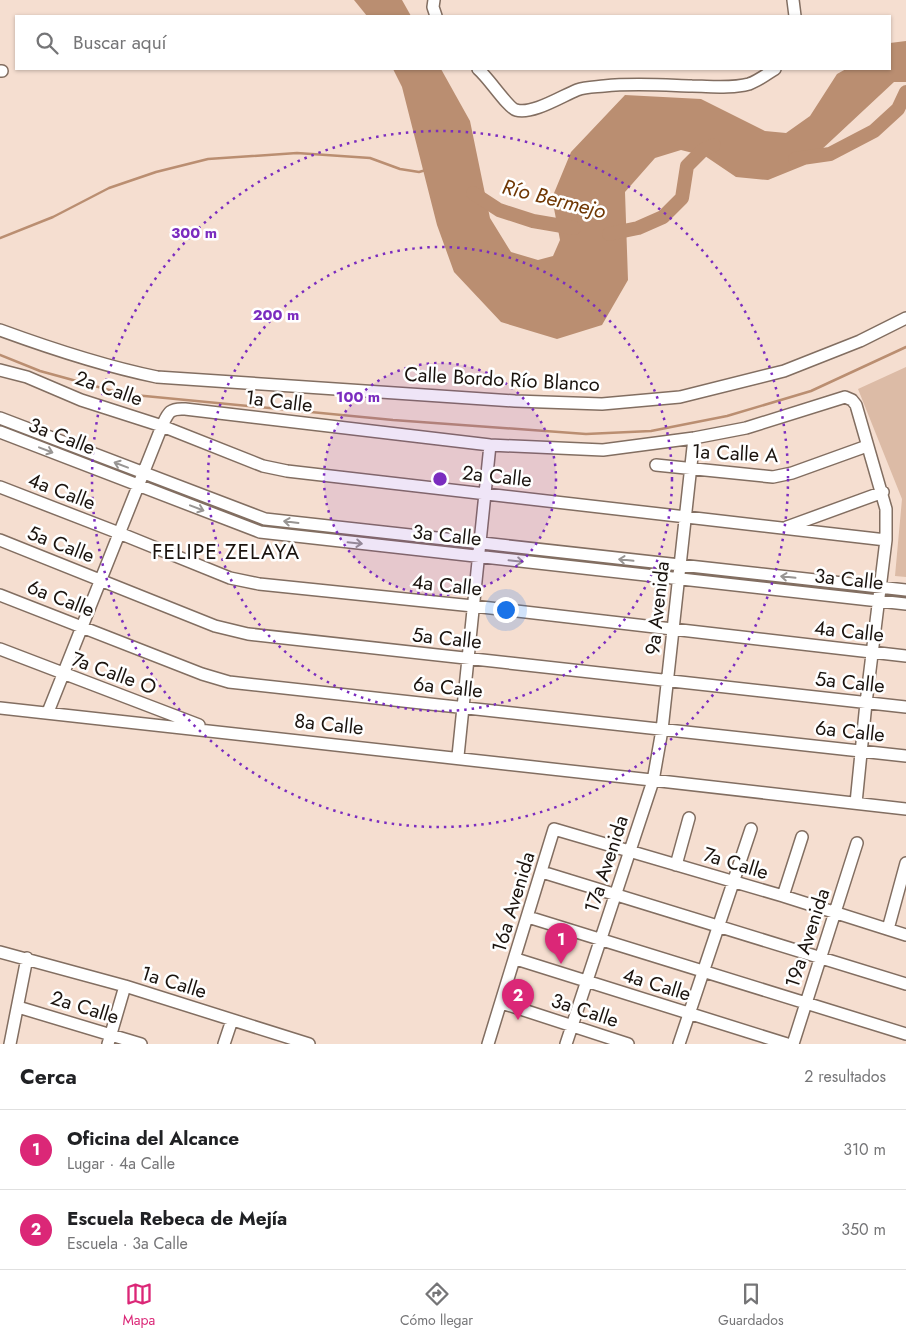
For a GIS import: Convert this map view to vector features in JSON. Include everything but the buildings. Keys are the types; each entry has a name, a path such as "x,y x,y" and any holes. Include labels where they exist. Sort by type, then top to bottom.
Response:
{"street":[{"path":"434,0 433,7 436,15"},
{"path":"793,0 795,15"},
{"path":"479,70 495,86 508,105 514,110 521,111 531,110 579,89 643,84 706,86 749,84 774,70"},
{"name":"Calle Bordo Río Blanco","path":"0,330 95,363 157,378 515,401 602,404 680,397 784,371 860,341 906,318"},
{"name":"2a Calle","path":"0,370 27,377 80,400 162,426 263,466 287,471 886,540"},
{"path":"458,756 490,444 603,450 694,438 746,428 845,397 852,400 856,405 867,446 883,492 886,509 886,540 866,702 856,803"},
{"name":"1a Calle","path":"162,426 172,410 185,409 490,444"},
{"name":"3a Calle","path":"0,418 265,519 906,590"},
{"path":"48,712 162,426"},
{"name":"3a Calle","path":"0,432 260,532 906,604"},
{"name":"9a Avenida","path":"653,781 668,681 694,438"},
{"name":"1a Calle A","path":"656,466 773,477 792,473 867,446"},
{"name":"4a Calle","path":"0,487 230,578 259,584 473,606 906,656"},
{"path":"786,527 883,492"},
{"name":"5a Calle","path":"0,540 215,626 248,634 906,707"},
{"name":"6a Calle","path":"0,594 202,674 229,682 906,756"},
{"name":"7a Calle O","path":"0,649 215,731"},
{"name":"8a Calle","path":"0,708 458,756 653,781 906,808"},
{"name":"17a Avenida","path":"566,1044 653,781"},
{"path":"676,864 689,818"},
{"name":"7a Calle","path":"554,829 783,896 906,935"},
{"name":"16a Avenida","path":"488,1044 516,959 554,829"},
{"path":"680,1044 751,829"},
{"path":"783,896 802,837"},
{"name":"19a Avenida","path":"793,1044 857,843"},
{"path":"888,929 906,863"},
{"path":"542,872 906,984"},
{"path":"528,917 906,1034"},
{"path":"0,952 27,958 10,1044"},
{"name":"1a Calle","path":"27,958 125,986 309,1044"},
{"name":"4a Calle","path":"516,959 788,1044"},
{"path":"110,1039 125,986"},
{"name":"3a Calle","path":"502,1003 628,1044"},
{"name":"2a Calle","path":"18,1007 110,1039 142,1044"},
{"path":"224,1044 232,1020"}],"shaded area":[{"path":"906,367 906,577 895,576 902,499 858,389"}],"water":[{"path":"354,0 402,0 410,15 366,15"},
{"path":"906,41 906,82 894,82 805,165 768,180 736,177 705,156 681,150 655,158 625,192 628,280 602,325 557,339 501,322 454,272 437,225 402,87 394,70 442,70 470,121 490,218 511,252 538,260 553,256 560,240 552,198 571,152 625,95 701,99 765,131 786,133 810,116 837,74 844,70 891,70 891,43"}],"waterway":[{"name":"Río Bermejo","path":"795,159 830,154 874,131 898,109 906,92"},
{"name":"Río Bermejo","path":"609,234 638,228 663,217 682,198 687,166 703,150 714,145"},
{"path":"0,238 53,217 109,188 156,172 208,159 297,153 370,158 400,169 419,172 426,170"},
{"name":"Río Bermejo","path":"473,193 499,210 533,221 574,228"},
{"path":"0,355 40,371 124,394 393,420 586,434 651,431 727,416 811,391 906,347"}],"place":[{"name":"Oficina del Alcance","path":"561,964"},
{"name":"Escuela Rebeca de Mejía","path":"518,1020"}],"district":[{"name":"FELIPE ZELAYA","path":"226,552"}]}
